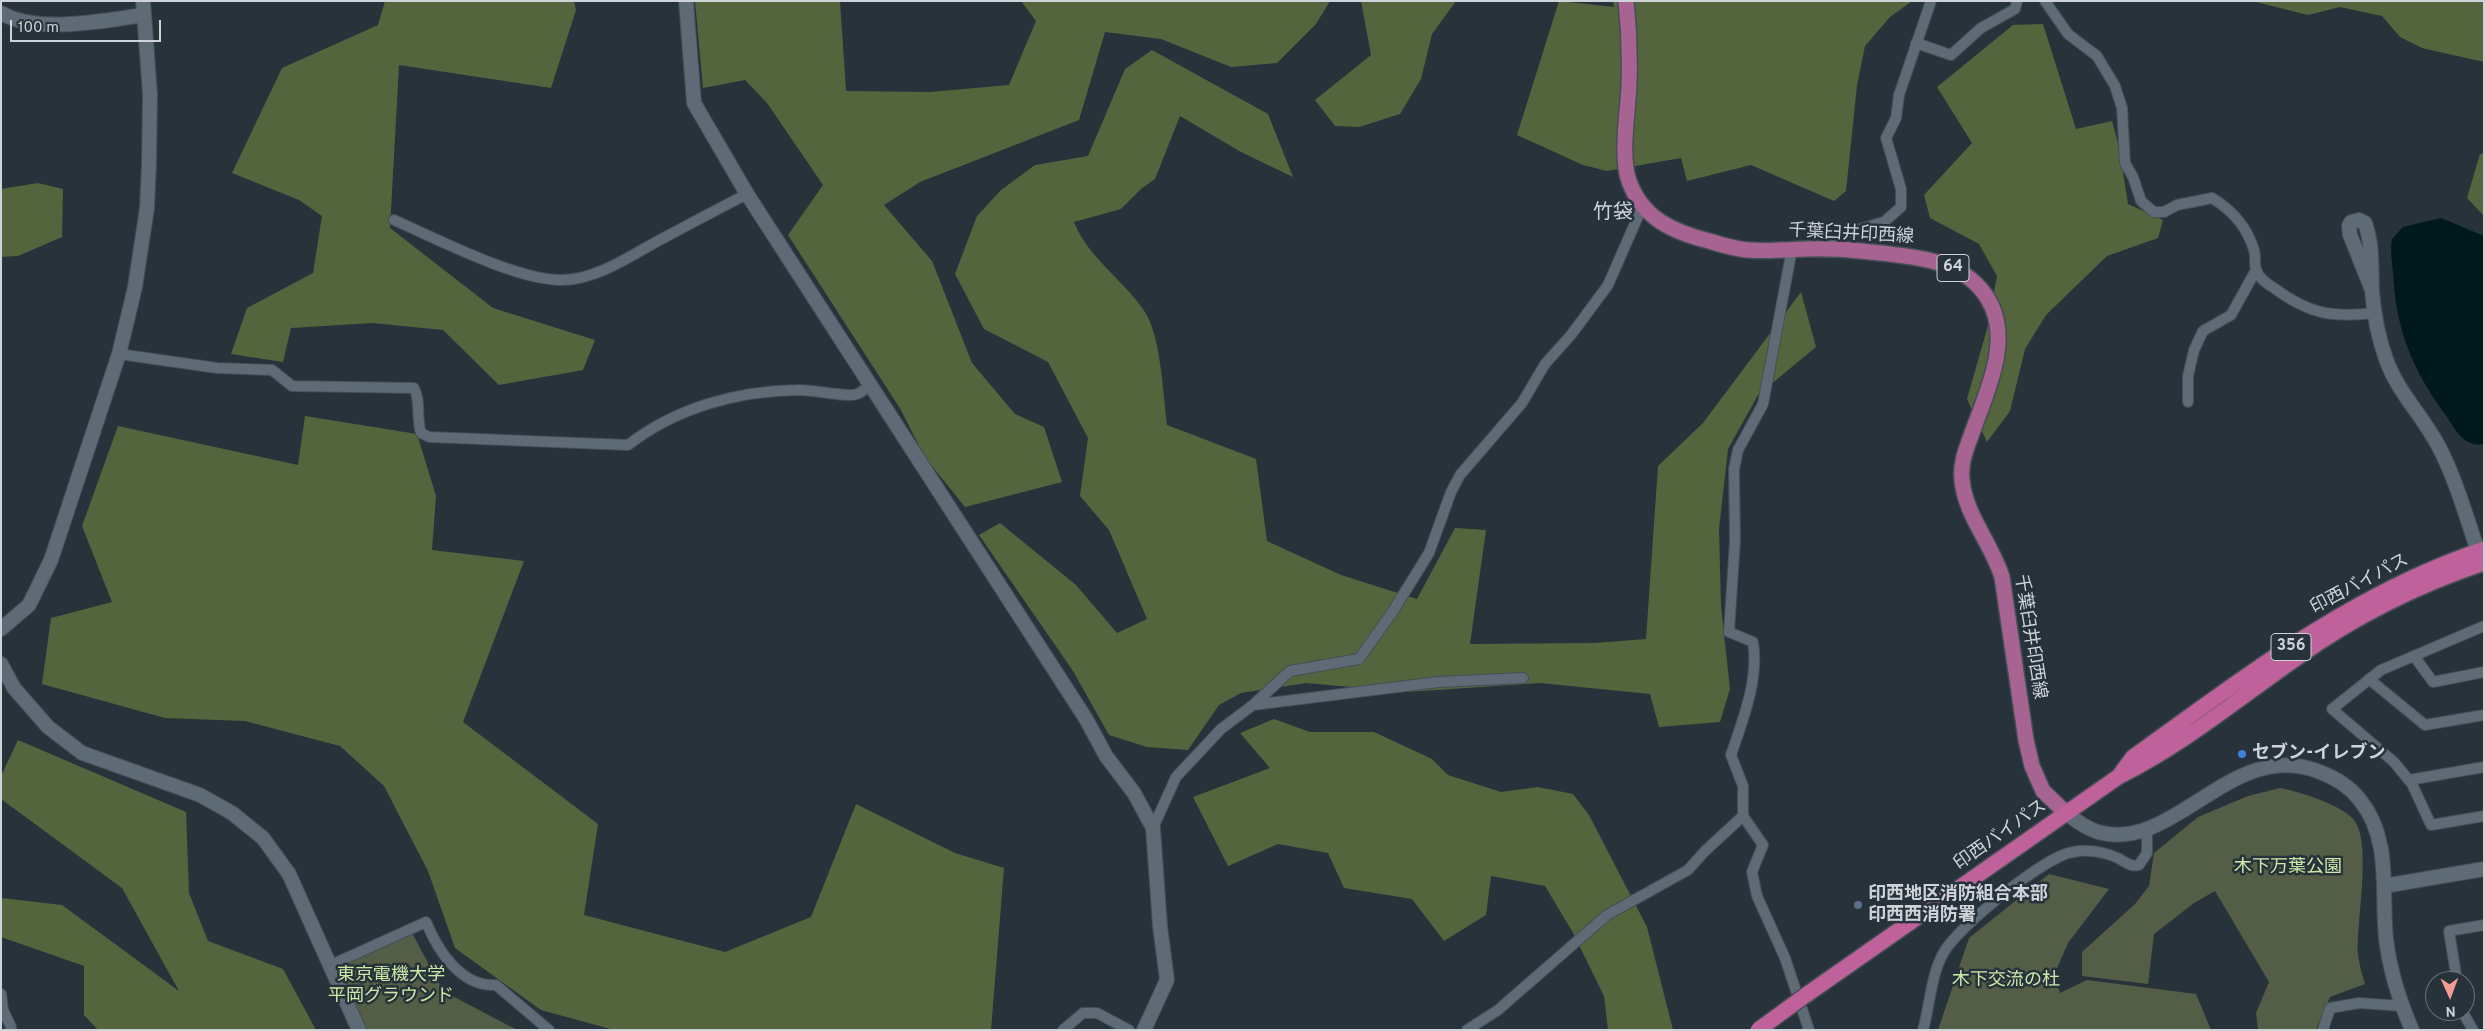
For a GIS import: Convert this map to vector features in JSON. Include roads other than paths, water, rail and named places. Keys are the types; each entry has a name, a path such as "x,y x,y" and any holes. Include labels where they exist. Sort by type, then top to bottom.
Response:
{"highway":[{"name":"印西バイパス","path":"1758,1030 2118,777 2133,757 2320,627 2407,579 2482,554"}],"main road":[{"name":"千葉臼井印西線","path":"1626,1 1630,36 1626,150 1628,177 1634,192 1643,205 1660,223 1696,238 1746,250 1827,249 1925,258 1964,273 1988,299 1995,316 1998,349 1986,394 1965,452 1962,481 1966,497 1997,561 2002,577 2026,740 2032,766 2044,791 2066,813"}],"street":[{"path":"686,1 694,103 747,194 1086,719 1106,756 1134,793 1153,828 1160,926 1167,980 1144,1030"},
{"path":"1827,249 1836,236 1884,222 1901,207 1901,189 1886,138 1896,118 1899,95 1931,1"},
{"path":"1916,43 1951,56 1981,28 2015,9 2017,1"},
{"path":"2046,1 2068,34 2097,56 2115,86 2122,108 2125,163 2133,177 2141,201 2154,212 2164,212 2177,205 2194,200 2212,198 2224,205 2240,221 2254,252 2256,270 2264,281 2281,294 2316,312 2348,316 2375,313"},
{"path":"1,13 11,19 43,24 95,22 143,8 150,94 147,208 135,287 119,354 51,560 29,605 1,629"},
{"path":"394,220 499,264 533,276 561,280 580,278 610,266 747,194"},
{"path":"1153,828 1176,777 1220,729 1253,705 1290,671 1359,659 1393,611 1429,553 1451,492 1460,475 1522,403 1545,364 1571,335 1608,285 1643,205"},
{"path":"1792,249 1763,404 1738,450 1734,469 1735,540 1729,632 1753,642 1756,658 1746,710 1731,755 1743,786 1743,816 1763,845 1752,872 1757,896 1785,958 1809,1030"},
{"path":"2188,402 2188,376 2192,359 2203,331 2231,315 2256,270"},
{"path":"2372,290 2379,337 2394,379 2404,397 2438,445 2451,473 2482,554"},
{"path":"119,354 217,368 272,370 292,386 414,388 417,393 421,433 428,437 628,445 650,428 674,415 742,394 798,389 856,395 870,385"},
{"path":"2484,626 2381,670 2332,709 2394,762 2409,780 2431,825 2484,816"},
{"path":"2414,656 2433,682 2484,672"},
{"path":"1,664 14,688 48,727 82,753 200,795 232,812 263,838 290,874 359,1030"},
{"path":"1253,705 1438,682 1523,678"},
{"path":"2369,679 2424,725 2484,715"},
{"path":"2066,813 2083,826 2100,832 2122,834 2147,828 2244,774 2271,766 2304,766 2340,782 2360,799 2368,811 2381,842 2387,949 2402,1006 2412,1030"},
{"path":"2409,780 2484,768"},
{"path":"1467,1030 1498,1010 1607,915 1688,870 1705,850 1743,816"},
{"path":"1923,1030 1943,952 1959,932 1980,912 2044,865 2071,852 2095,852 2118,858 2130,865 2139,865 2147,853 2147,828"},
{"path":"2384,886 2484,870"},
{"path":"331,965 426,922 432,937 457,970 473,981 486,986 496,985 549,1030"},
{"path":"2455,971 2449,931 2484,925"},
{"path":"1,994 3,1010 11,1027"},
{"path":"2323,1030 2330,1008 2359,1003 2402,1006"},
{"path":"1063,1030 1083,1013 1097,1013 1129,1030"}],"place":[{"name":"セブン-イレブン","path":"2242,754"},
{"name":"印西地区消防組合本部 印西西消防署","path":"1858,905"}],"district":[{"name":"竹袋","path":"1613,214"}],"park label":[{"name":"木下万葉公園","path":"2288,868"},
{"name":"木下交流の杜","path":"2006,981"},
{"name":"東京電機大学 平岡グラウンド","path":"391,986"}]}
